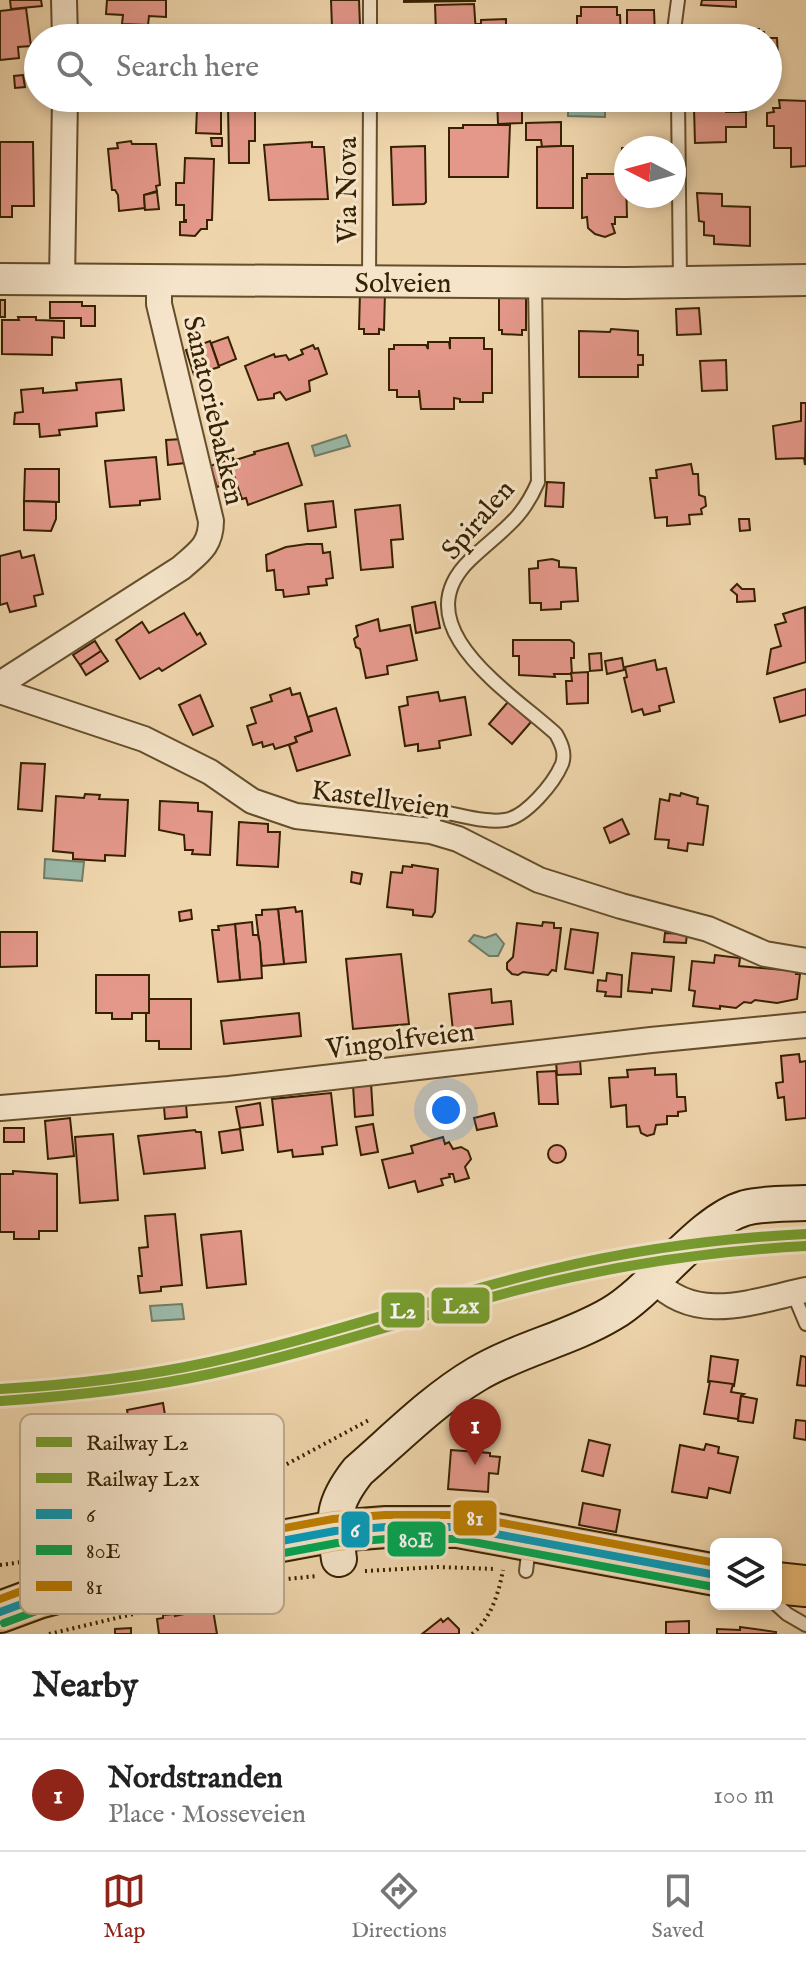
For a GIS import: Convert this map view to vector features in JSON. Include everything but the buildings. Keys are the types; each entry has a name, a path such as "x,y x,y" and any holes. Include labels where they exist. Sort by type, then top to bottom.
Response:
{"highway":[{"path":"284,1561 386,1527 458,1527 526,1558 710,1574"},
{"path":"284,1550 337,1545"},
{"path":"782,1584 806,1586"},
{"path":"0,1612 20,1605"},
{"path":"0,1622 44,1621 73,1614"}],"main road":[{"path":"337,1545 336,1507 352,1480 436,1403 499,1362 610,1314 654,1280 723,1218 745,1208 806,1203"}],"street":[{"path":"64,0 65,24"},
{"path":"62,280 65,112"},
{"name":"Sanatoriebakken","path":"0,684 181,568 202,549 211,535 211,521 159,304 159,278"},
{"name":"Solveien","path":"0,279 626,283 806,280"},
{"name":"Kastellveien","path":"0,691 144,739 210,772 252,801 296,816 431,831 458,839 539,880 708,929 765,954 806,961"},
{"name":"Vingolfveien","path":"0,1108 214,1090 806,1025"},
{"path":"654,1280 665,1292 691,1304 714,1308 800,1292"}],"lane":[{"path":"370,0 370,24"},
{"path":"674,24 678,0"},
{"name":"Via Nova","path":"369,282 370,112"},
{"path":"678,112 680,281"},
{"name":"Spiralen","path":"431,831 435,816 442,812 492,821 508,820 535,802 562,764 563,747 556,734 466,653 454,633 450,610 450,591 457,577 467,563 529,504 538,482 535,282"},
{"path":"800,1292 806,1324"},
{"path":"782,1609 806,1625"}],"path":[{"path":"284,1466 370,1419"},
{"path":"472,1634 481,1627 495,1601 526,1558"},
{"path":"0,1565 20,1562"},
{"path":"284,1579 297,1578"},
{"path":"49,1634 133,1614"}],"shaded area":[{"path":"568,112 605,112 605,117 568,116"},
{"path":"346,435 350,446 315,456 312,446"},
{"path":"45,859 84,862 82,881 44,878"},
{"path":"496,934 504,944 498,956 489,956 469,941 474,935 485,938"},
{"path":"182,1304 184,1319 152,1321 150,1306"}],"rail line":[{"name":"L2","path":"0,1389 105,1380 210,1362 506,1281 612,1256 741,1238 806,1234"},
{"name":"L2x","path":"1,1401 106,1391 210,1374 514,1291 622,1267 695,1256 806,1246"}],"transit line":[{"name":"81","path":"284,1528 333,1519 385,1515 460,1515 710,1562"},
{"name":"6","path":"284,1541 335,1531 386,1527 458,1527 710,1574"},
{"name":"80E","path":"284,1553 337,1543 386,1539 457,1539 710,1586"},
{"name":"81","path":"0,1599 20,1592"},
{"name":"6","path":"0,1612 20,1605"},
{"name":"80E","path":"4,1623 28,1614"}],"place":[{"name":"Nordstranden","path":"475,1465"}]}
